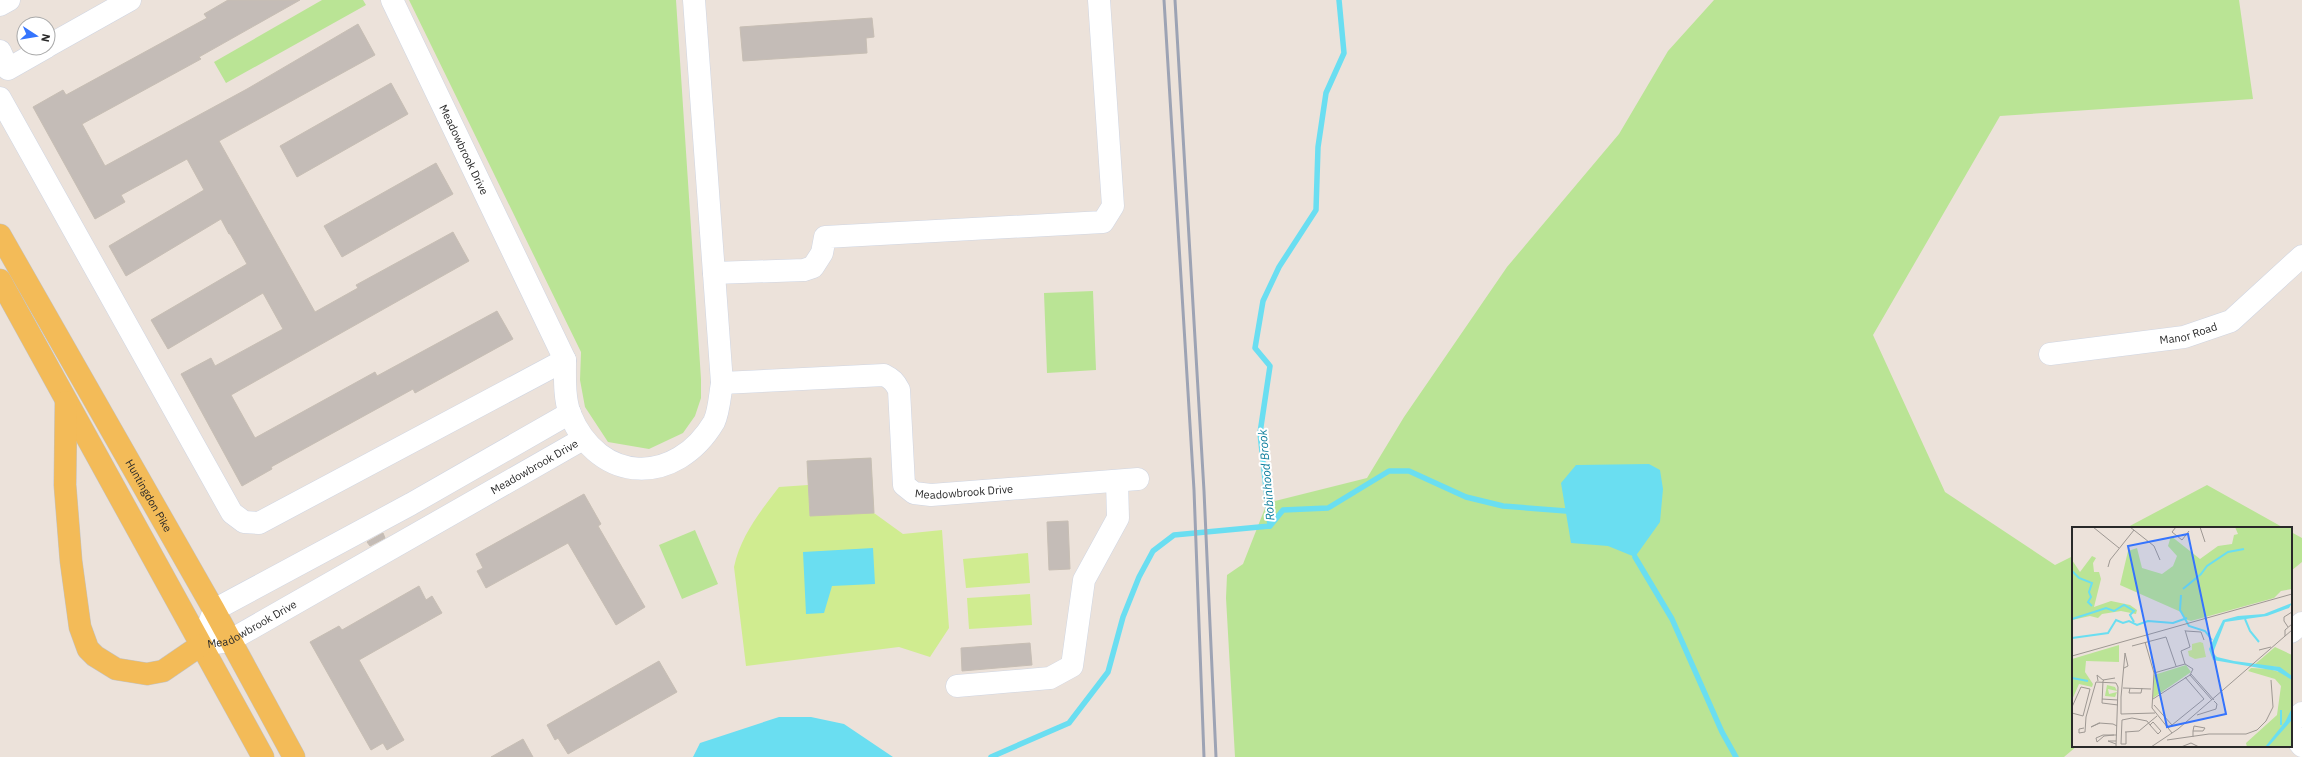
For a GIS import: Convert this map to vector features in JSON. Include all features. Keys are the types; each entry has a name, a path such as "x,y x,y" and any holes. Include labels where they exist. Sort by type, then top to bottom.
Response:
{"main road":[{"name":"Huntingdon Pike","path":"0,235 214,610 229,641 294,757"},
{"path":"0,280 263,757"},
{"path":"66,399 65,485 71,561 80,627 88,649 95,656 116,669 147,674 162,671 201,645"}],"street":[{"path":"0,5 9,0"},
{"path":"56,42 130,0"},
{"name":"Meadowbrook Drive","path":"392,0 565,360 565,387 570,413 583,439 591,450 614,464 640,469 668,464 691,450 714,421 722,383 694,0"},
{"path":"714,273 804,270 813,267 822,253 825,237 1103,222 1113,206 1099,0"},
{"path":"0,89 4,60 18,56"},
{"path":"0,98 232,513 244,522 259,523 565,360"},
{"name":"Manor Road","path":"2050,354 2184,337 2231,321 2302,256"},
{"name":"Meadowbrook Drive","path":"722,383 884,375 891,378 896,382 899,390 904,485 914,493 931,495 1127,480 1118,518 1084,580 1072,666 1050,678 957,686"},
{"path":"214,610 411,504 570,413"},
{"name":"Meadowbrook Drive","path":"214,610 201,645 229,641 583,439"},
{"path":"2292,631 2302,622"},
{"path":"2292,721 2302,713"},
{"path":"2292,733 2302,746"}],"green space":[{"path":"322,0 363,0 366,5 226,83 214,62"},
{"path":"409,0 676,0 701,379 701,398 695,416 683,433 649,449 608,442 585,407 580,380 581,352"},
{"path":"1714,0 2239,0 2253,99 2000,116 1873,335 1945,492 2055,565 2072,556 2072,747 2076,747 2064,757 1235,757 1226,598 1227,575 1243,564 1267,503 1367,478 1404,417 1507,267 1619,134 1668,51"},
{"path":"1093,291 1096,370 1047,373 1044,293"},
{"path":"871,458 874,513 903,534 942,530 949,628 930,657 899,647 746,666 734,567 741,545 752,524 779,487 808,485 807,461"},
{"path":"2207,485 2282,527 2128,527"},
{"path":"695,530 718,584 682,599 659,545"},
{"path":"2292,533 2302,538 2302,562 2292,570"},
{"path":"1028,553 1030,583 966,588 963,559"},
{"path":"1030,594 1032,625 969,629 967,598"}],"water":[{"path":"1649,464 1660,470 1663,489 1660,522 1635,557 1608,546 1571,543 1561,483 1576,465"},
{"path":"873,548 875,584 832,586 824,613 806,614 803,552"},
{"path":"779,717 811,717 844,724 893,757 693,757 700,743"}],"building":[{"path":"228,0 300,0 199,57 201,59 82,124 105,166 247,89 358,24 375,55 219,141 315,312 358,288 356,285 453,232 469,261 231,395 255,438 375,372 377,376 497,311 513,339 415,393 413,389 271,467 272,469 242,486 181,374 211,358 215,366 283,329 263,293 168,349 151,320 247,264 221,219 126,276 109,246 204,190 187,159 121,195 125,202 95,219 33,107 63,90 66,95 207,18 204,14"},
{"path":"872,18 874,37 866,38 867,53 743,61 740,27"},
{"path":"391,83 408,114 297,177 280,146"},
{"path":"436,163 453,194 342,257 324,226"},
{"path":"871,458 874,513 810,516 807,461"},
{"path":"584,494 601,524 598,526 645,607 616,625 568,543 486,588 477,571 483,568 476,554"},
{"path":"1068,521 1070,569 1049,570 1047,522"},
{"path":"383,533 385,538 370,546 367,542"},
{"path":"419,586 426,600 432,596 442,613 359,660 404,740 387,750 383,743 371,750 310,642 339,626 342,630"},
{"path":"1030,643 1032,665 962,671 961,648"},
{"path":"659,661 677,692 568,754 558,738 555,740 547,725"},
{"path":"523,739 533,757 491,757"}],"waterway":[{"name":"Robinhood Brook","path":"1270,526 1260,433 1270,366 1255,348 1263,301 1279,267 1316,210 1318,147 1326,93 1344,53 1339,0"},
{"path":"1270,526 1283,510 1328,508 1389,471 1409,471 1466,497 1503,506 1566,511"},
{"name":"Robinhood Brook","path":"991,757 1069,723 1108,672 1123,617 1139,577 1153,551 1174,535 1270,526"},
{"path":"1635,557 1672,619 1722,732 1736,757"}],"railway":[{"path":"1164,0 1194,490 1204,757"},
{"path":"1175,0 1204,491 1216,757"}]}
